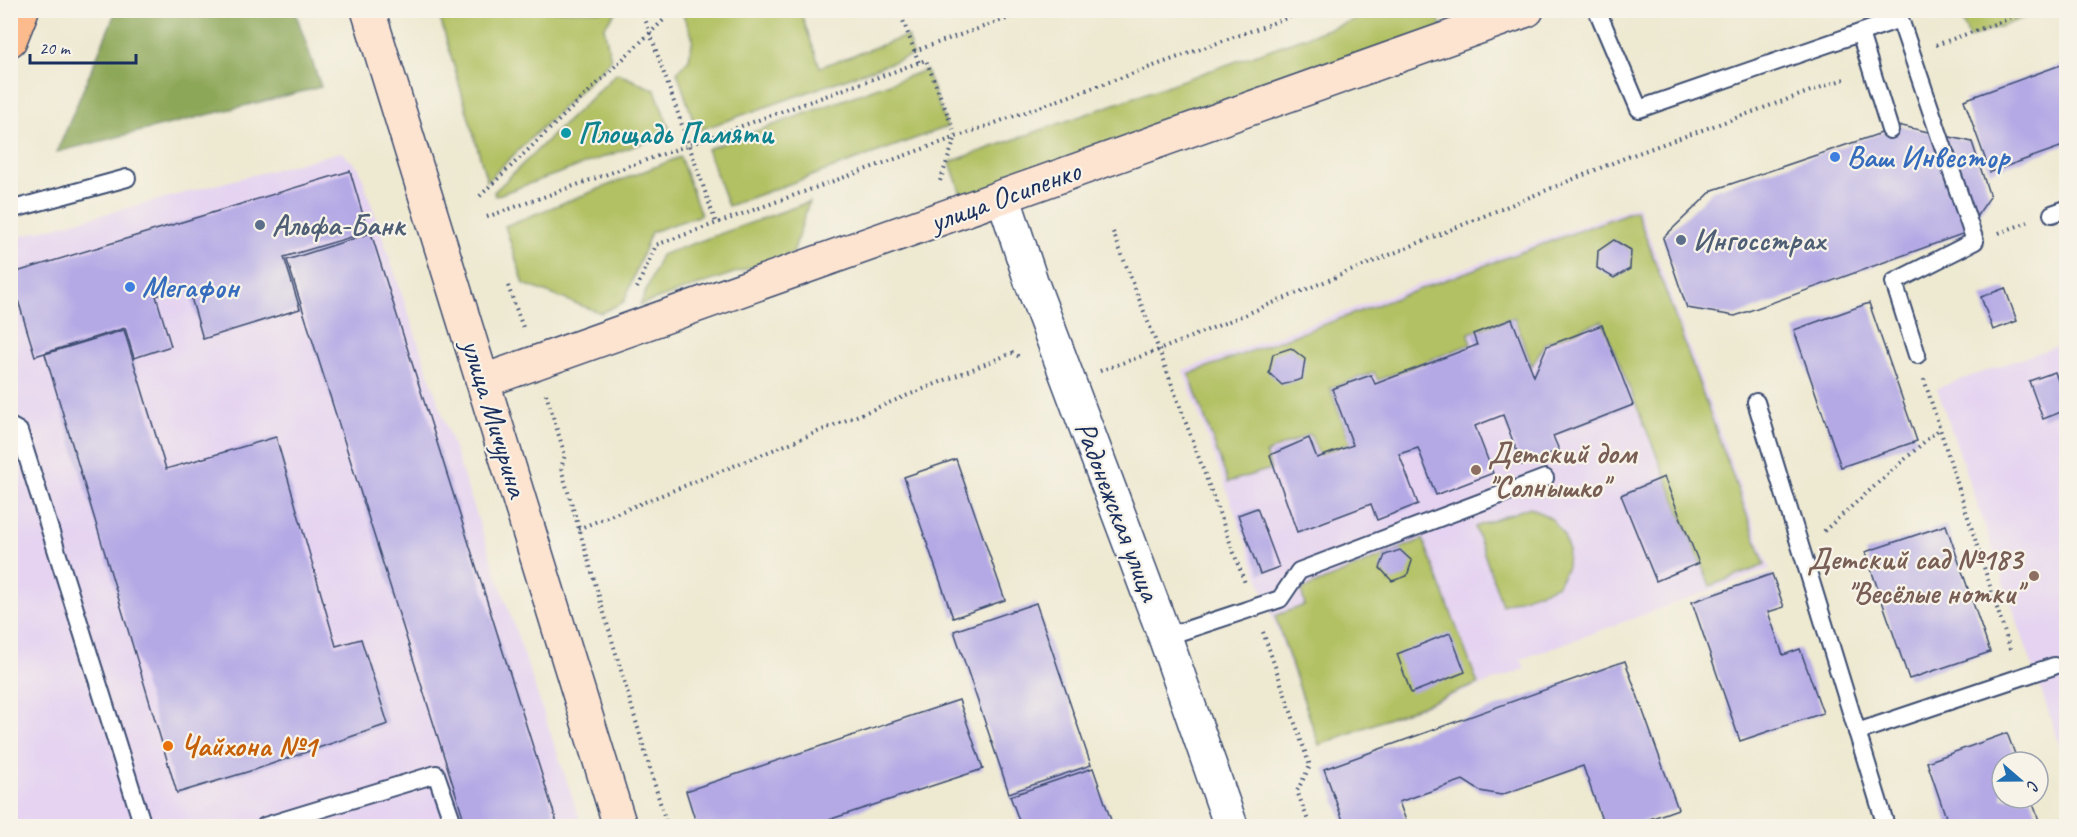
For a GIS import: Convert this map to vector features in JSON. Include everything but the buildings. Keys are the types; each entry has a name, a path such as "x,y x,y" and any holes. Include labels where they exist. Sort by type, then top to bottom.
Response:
{"main road":[{"path":"10,40 22,10"},
{"name":"улица Мичурина","path":"368,10 620,826"},
{"name":"улица Осипенко","path":"484,381 1003,196 1460,22 1527,10"}],"street":[{"name":"Радонежская улица","path":"1003,196 1031,281 1166,636 1231,826"}],"lane":[{"path":"1598,10 1639,109 1860,33 1899,15 1975,241 1894,282 1917,355"},
{"path":"1860,33 1890,130"},
{"path":"10,210 127,178"},
{"path":"1756,402 1886,826"},
{"path":"10,426 20,431 143,826"},
{"path":"1166,636 1280,599 1299,571 1545,478"},
{"path":"1857,732 2054,666"},
{"path":"265,826 436,774 454,826"}],"path":[{"path":"642,10 716,223"},
{"path":"480,196 674,10"},
{"path":"899,10 919,63"},
{"path":"914,51 1032,10"},
{"path":"634,296 656,245 1309,10"},
{"path":"1912,54 2033,10"},
{"path":"487,217 926,60 956,136 937,189"},
{"path":"578,529 1012,353 1070,381 1159,350 1627,157 1872,69"},
{"path":"1975,241 2059,211"},
{"path":"1113,232 1254,607 1310,766 1298,791 1310,826"},
{"path":"1917,355 2019,678"},
{"path":"1802,551 1940,428"},
{"path":"565,455 561,468 667,826"}],"shaded area":[{"path":"341,152 359,168 582,826 11,826 10,255 20,236"},
{"name":"Детский дом \"Солнышко\"","path":"1638,205 1770,569 1521,659 1525,669 1319,745 1183,370"},
{"name":"Детский сад №183 \"Весёлые нотки\"","path":"2066,343 2066,763 1937,388"}],"green space":[{"path":"1959,10 2043,11 1969,38"},
{"path":"116,11 295,11 321,87 57,152"},
{"path":"438,11 617,11 604,27 611,60 487,181"},
{"path":"688,11 800,11 820,67 907,36 913,55 697,131 677,72 689,59 693,38 683,15"},
{"path":"1379,11 1436,11 1442,29 962,197 950,162"},
{"path":"926,70 947,127 728,206 707,149"},
{"path":"617,73 655,90 671,133 495,196 494,192"},
{"path":"680,157 701,215 651,232 624,302 601,313 524,284 505,226"},
{"path":"809,202 793,253 640,305 661,255"},
{"path":"1636,210 1765,565 1710,586 1602,321 1545,343 1532,366 1514,317 1469,333 1471,344 1378,380 1374,372 1330,388 1350,443 1319,455 1310,434 1266,453 1271,469 1228,482 1189,374"},
{"path":"1530,507 1552,519 1564,536 1568,549 1567,567 1557,586 1502,605 1475,527"},
{"path":"1423,539 1478,684 1319,745 1275,616 1305,605 1301,590"}],"place":[{"name":"Площадь Памяти","path":"566,133"},
{"name":"Ваш Инвестор","path":"1835,157"},
{"name":"Альфа-Банк","path":"260,225"},
{"name":"Ингосстрах","path":"1681,240"},
{"name":"Мегафон","path":"130,287"},
{"name":"Детский дом \"Солнышко\"","path":"1476,470"},
{"name":"Детский сад №183 \"Весёлые нотки\"","path":"2034,576"},
{"name":"Чайхона №1","path":"168,746"}]}
